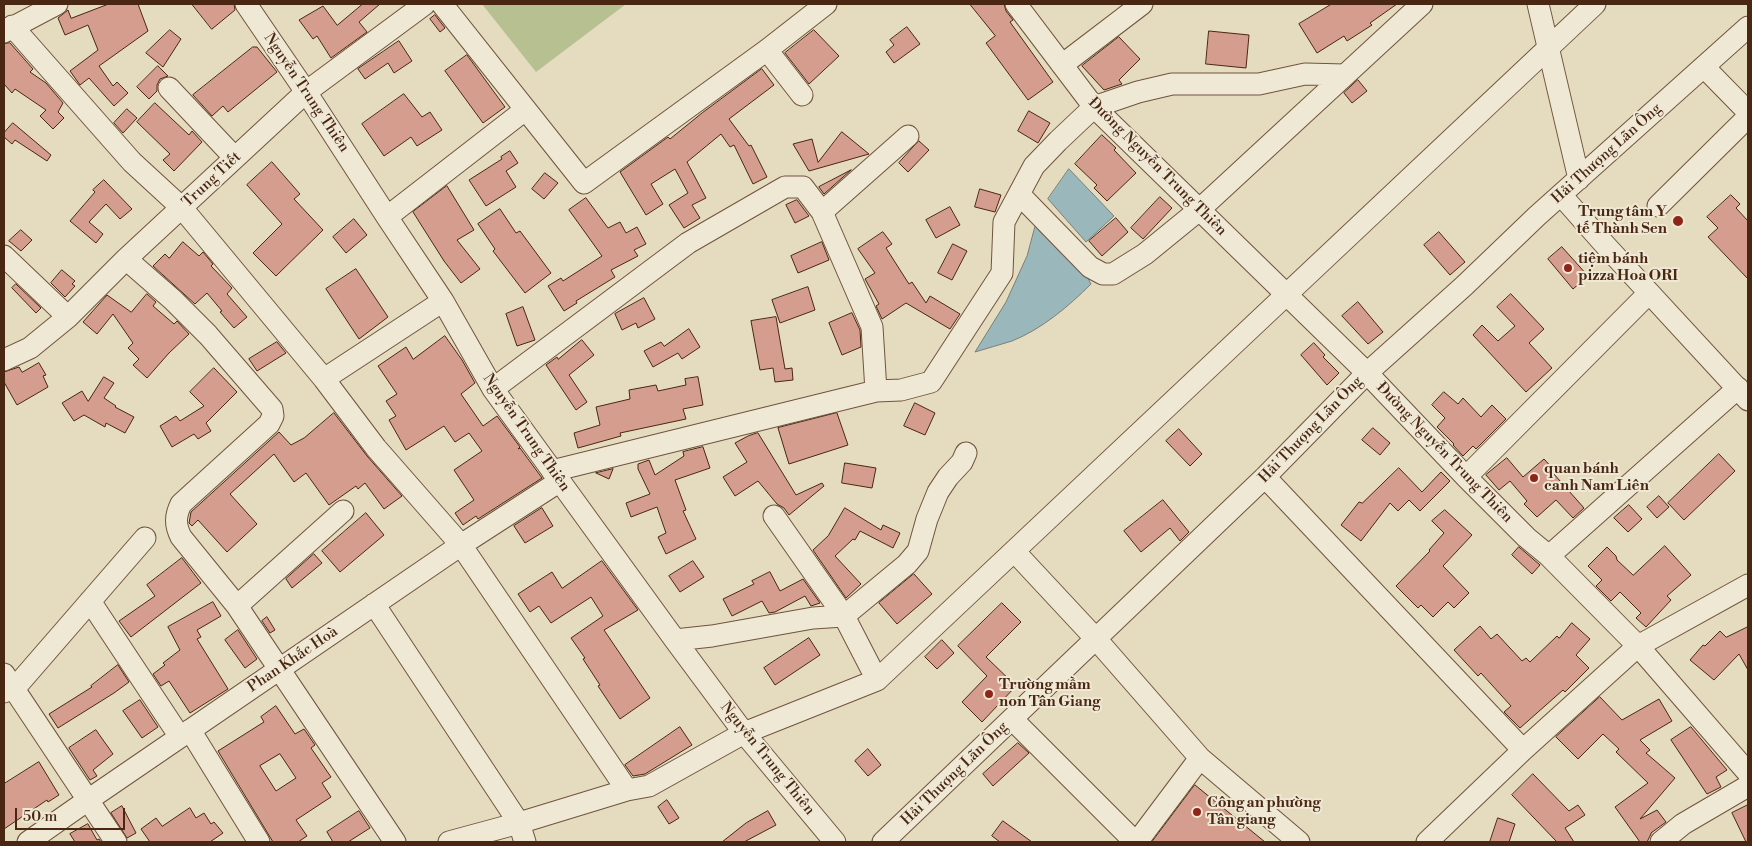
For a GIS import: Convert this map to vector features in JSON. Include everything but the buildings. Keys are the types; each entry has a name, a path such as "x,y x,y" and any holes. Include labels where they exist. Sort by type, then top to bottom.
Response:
{"street":[{"path":"57,4 8,29 132,162 182,208 324,379 376,448 461,545 627,790"},
{"name":"Nguyễn Trung Thiên","path":"246,4 443,301 493,389 674,640 744,733 835,842"},
{"name":"Trung Tiết","path":"4,360 30,348 68,317 126,259 306,92 425,4"},
{"path":"442,4 584,184 767,50 826,4"},
{"name":"Đường Nguyễn Trung Thiên","path":"1016,4 1094,108 1367,373 1466,477 1549,556 1638,646 1747,773"},
{"path":"1019,194 1090,267 1107,275 1122,270 1145,254 1199,210 1422,4"},
{"path":"1538,4 1579,179"},
{"path":"449,842 522,833 627,790 650,786 744,733 877,680 1595,4"},
{"path":"1062,65 1138,5"},
{"name":"Hải Thượng Lãn Ông","path":"883,842 1265,477 1367,373 1464,286 1537,216 1748,27"},
{"path":"767,50 802,95"},
{"path":"1704,67 1748,112"},
{"path":"1094,108 1138,92 1172,84 1259,84 1305,74 1345,75"},
{"path":"169,88 235,158"},
{"name":"Phan Khắc Hoà","path":"28,842 461,545 556,476 876,391 901,390 930,382 1002,272 1004,222 1034,166 1058,140 1094,108"},
{"path":"387,217 525,110"},
{"path":"1658,206 1748,117"},
{"path":"822,212 908,136"},
{"path":"493,389 688,243 786,187 803,187 822,212 872,326 876,391"},
{"path":"1549,556 1743,394 1561,195"},
{"path":"4,256 68,317"},
{"path":"126,259 173,300 208,335 273,412 273,418 269,424 181,504 176,516 177,529 181,537 237,606 395,842"},
{"path":"1466,477 1649,293"},
{"path":"324,379 443,301"},
{"path":"674,640 712,636 813,618 844,616 907,564 918,551 927,519 938,492 948,477 962,462 966,453"},
{"path":"1265,477 1523,750"},
{"path":"237,606 343,511"},
{"path":"774,516 844,616 877,680"},
{"path":"116,842 6,683 90,602 145,538"},
{"path":"1014,551 1096,639 1200,758 1299,842"},
{"path":"1427,842 1523,750 1638,646 1748,586"},
{"path":"90,602 259,842"},
{"path":"374,604 522,833"},
{"path":"1012,719 1136,842 1200,758"},
{"path":"1661,842 1747,773"}],"green space":[{"path":"482,4 626,4 536,72"}],"water":[{"path":"1069,169 1114,216 1086,242 1048,199"},
{"path":"1037,220 1084,271 1091,284 1064,309 1034,330 1012,341 975,352 1006,302 1027,256"}],"place":[{"name":"Trung tâm Y tế Thành Sen","path":"1678,221"},
{"name":"tiệm bánh pizza Hoa ORI","path":"1568,268"},
{"name":"quan bánh canh Nam Liên","path":"1534,478"},
{"name":"Trường mầm non Tân Giang","path":"989,694"},
{"name":"Công an phường Tân giang","path":"1197,812"}]}
